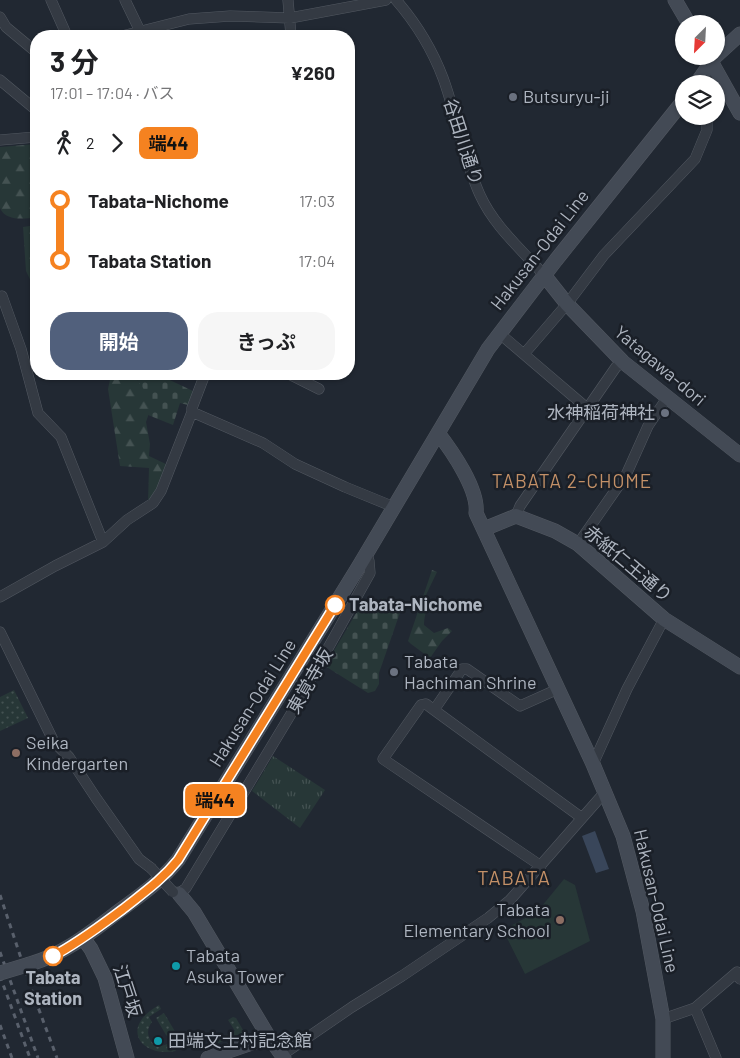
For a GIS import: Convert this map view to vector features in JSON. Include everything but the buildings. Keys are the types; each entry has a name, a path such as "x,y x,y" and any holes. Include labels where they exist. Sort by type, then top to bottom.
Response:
{"main road":[{"path":"675,0 684,15"},
{"path":"725,47 740,34"},
{"path":"716,65 740,114"},
{"name":"Hakusan-Odai Line","path":"0,972 53,956 84,938 165,876 178,860 367,554 475,369 499,333 544,275 675,111"},
{"name":"Yatagawa-dori","path":"544,275 567,304 622,362 740,455"},
{"name":"Hakusan-Odai Line","path":"438,433 461,468 477,503 476,513 593,764 629,855 643,911 663,1020 662,1058"},
{"path":"484,529 516,516"},
{"name":"赤紙仁王通り","path":"516,516 555,531 578,544 664,619 740,667"},
{"path":"176,893 194,912 267,1034 283,1056"},
{"name":"江戸坂","path":"84,938 105,978 127,1058"},
{"path":"208,1058 254,1042 267,1034"}],"street":[{"path":"51,0 64,30"},
{"path":"126,0 140,30"},
{"path":"288,0 291,30"},
{"path":"144,30 189,19 230,16 290,18 386,0"},
{"name":"谷田川通り","path":"396,0 426,41 435,59 446,88 472,174 490,215 544,275"},
{"path":"0,17 6,26 30,47"},
{"path":"0,80 30,105"},
{"path":"524,354 567,304 604,255 696,159 707,125"},
{"path":"0,140 30,138"},
{"path":"2,296 21,349 38,413 61,437 104,542"},
{"path":"499,333 588,409"},
{"path":"516,516 520,506 616,367 622,362"},
{"path":"0,597 104,542 127,520 149,507 157,497 192,412 203,380"},
{"path":"301,380 319,389"},
{"path":"578,544 626,475 648,426 668,398"},
{"path":"192,412 263,444 295,464 394,507"},
{"name":"東覚寺坂","path":"176,893 186,888 276,740 361,591 370,570 367,554"},
{"path":"593,764 627,690 664,619"},
{"path":"0,632 54,742 69,756 139,859 176,893"},
{"path":"434,710 462,669 467,669 520,706 558,690"},
{"path":"541,866 383,759 422,705 426,704 582,818"},
{"path":"283,1056 352,1007 488,918 510,900 605,792"},
{"path":"663,1020 695,1008 737,972 740,979"},
{"path":"695,1008 716,1058"}],"green space":[{"path":"30,144 30,218 11,217 6,215 0,208 0,147"},
{"path":"30,226 30,279 26,271 23,227"},
{"path":"110,380 137,380 153,401 146,422 150,444 149,456 168,465 157,490 148,502 149,468 120,466 108,389"},
{"path":"137,380 170,380 193,391 188,405 180,403 173,425 148,415 152,401"},
{"path":"432,570 437,572 425,597 424,625 434,633 448,628 452,631 430,658 408,641"},
{"path":"382,598 403,604 379,673 379,684 375,691 368,693 325,666 362,603 379,609"},
{"path":"14,690 28,718 0,731 0,697"},
{"path":"273,756 325,790 300,828 252,791"},
{"path":"564,879 575,885 590,941 525,974 503,930 537,912"},
{"path":"159,1005 161,1009 149,1017 152,1022 148,1031 150,1040 157,1045 167,1044 176,1051 164,1052 153,1050 145,1046 139,1039 137,1032 140,1023 147,1014"},
{"path":"164,1013 179,1038 174,1041 166,1035 156,1018"},
{"path":"233,1017 236,1018 243,1030 242,1033 207,1048 205,1045 235,1031 228,1020"}],"water":[{"path":"595,831 609,869 596,873 582,836"}],"railway":[{"path":"0,895 57,1058"},
{"path":"0,952 38,1058"},
{"path":"0,976 30,1058"},
{"path":"0,1025 12,1058"}],"bus line":[{"name":"端44","path":"53,956 84,938 151,887 165,876 178,860 335,605"}],"place":[{"name":"Butsuryu-ji","path":"513,97"},
{"name":"水神稲荷神社","path":"665,413"},
{"name":"Tabata-Nichome","path":"335,605"},
{"name":"Tabata Hachiman Shrine","path":"394,672"},
{"name":"Seika Kindergarten","path":"16,753"},
{"name":"Tabata Elementary School","path":"560,920"},
{"name":"Tabata Station","path":"53,956"},
{"name":"Tabata Asuka Tower","path":"176,966"},
{"name":"田端文士村記念館","path":"158,1041"}],"district":[{"name":"TABATA 2-CHOME","path":"572,481"},
{"name":"TABATA","path":"514,878"}]}
